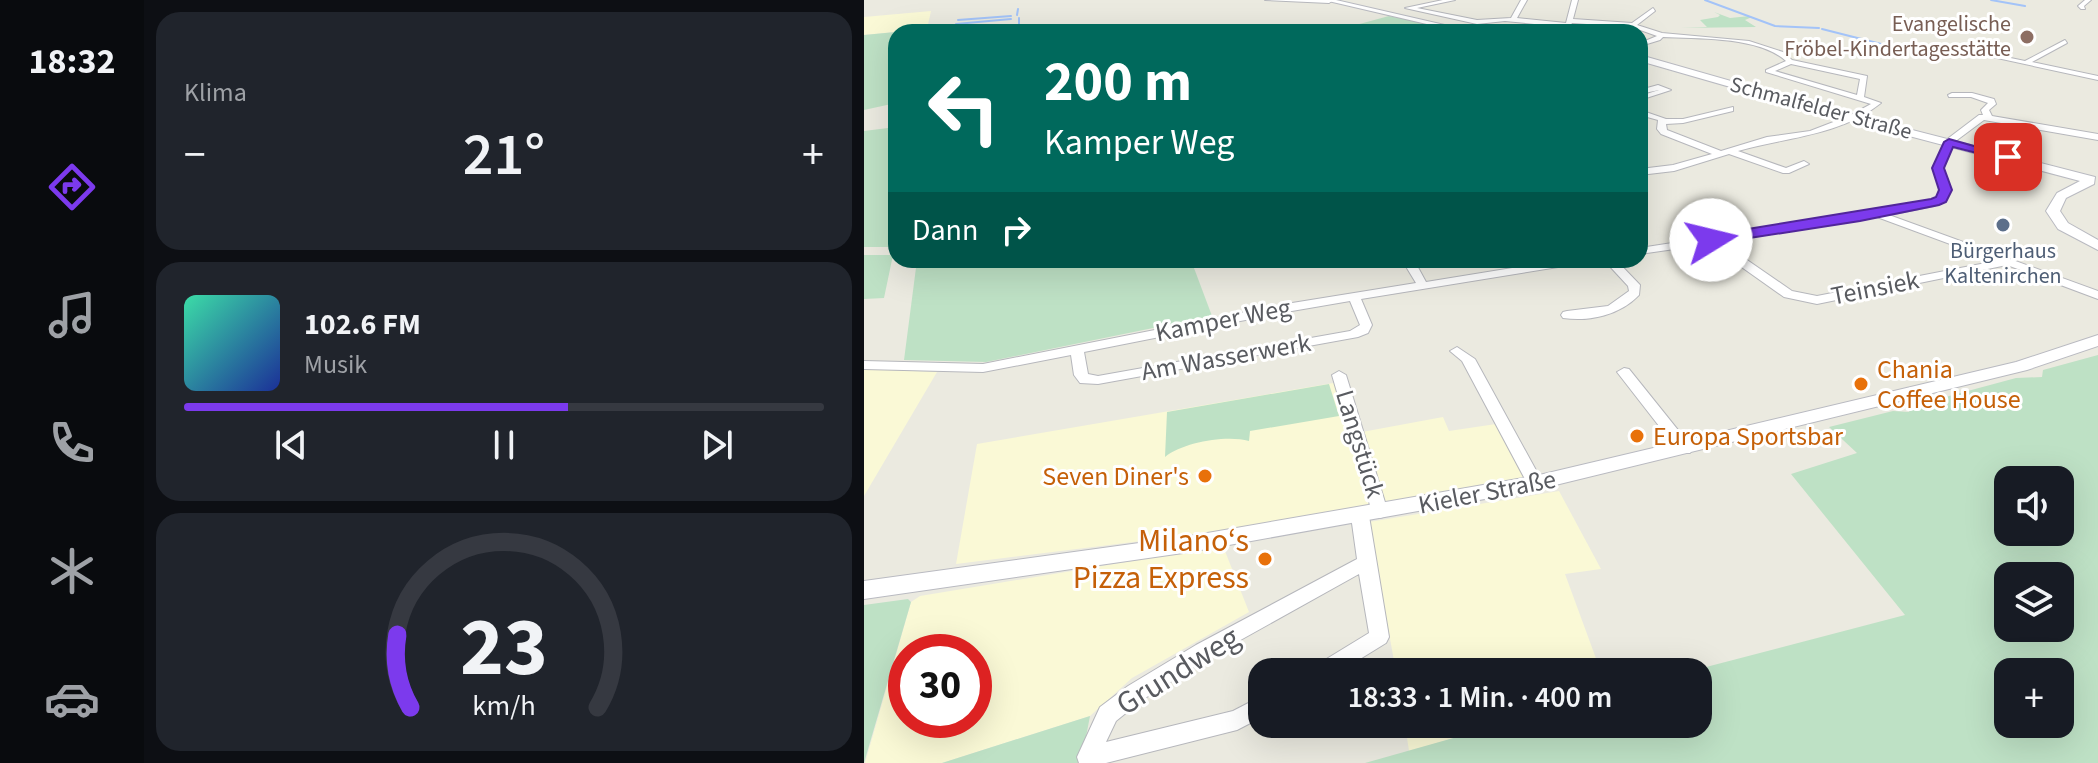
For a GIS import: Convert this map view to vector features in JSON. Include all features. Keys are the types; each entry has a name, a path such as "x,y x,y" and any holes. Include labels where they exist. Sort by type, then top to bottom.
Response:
{"main road":[{"path":"1328,1 1434,24"},
{"name":"Schmalfelder Straße","path":"1648,60 2089,183"},
{"path":"2089,183 2054,203 2055,216 2070,231 2098,246"},
{"name":"Kieler Straße","path":"864,590 1190,544 1535,483 2021,366 2098,340"}],"street":[{"path":"1268,0 1328,1"},
{"path":"1452,0 1408,8 1480,23 1513,20 1550,24"},
{"path":"1480,0 1494,0"},
{"path":"1513,20 1524,0"},
{"path":"1569,24 1575,0"},
{"path":"2083,8 2081,6 2089,0 2098,1"},
{"path":"1634,24 1653,10"},
{"path":"1648,30 1661,35 1761,46 1778,52 1790,62 1864,78 1861,96"},
{"path":"1648,42 1661,35"},
{"path":"2026,63 2065,42"},
{"path":"1977,53 2098,78"},
{"path":"1648,171 1674,168 1767,140 1812,133 1852,118 1877,103 1768,71 1790,62"},
{"path":"1952,95 1972,95 1991,101 1992,104 1985,110 1988,116"},
{"path":"1663,122 1683,121 1730,109"},
{"path":"1648,114 1658,116 1663,122"},
{"path":"1648,250 1934,203 1942,199 1946,188 1938,168 1949,142 1982,117 2098,137"},
{"path":"1663,122 1661,129 1664,132 1786,171 1804,164"},
{"path":"1905,209 1943,194"},
{"name":"Teinsiek","path":"1879,214 2098,295"},
{"name":"Teinsiek","path":"1711,240 1788,294 1817,300 2008,262"},
{"path":"1413,268 1423,286"},
{"name":"Kamper Weg","path":"864,365 983,368 1354,296 1534,268"},
{"path":"1567,315 1603,313 1617,308 1635,292 1634,285 1618,268"},
{"name":"Am Wasserwerk","path":"1077,349 1081,375 1085,380 1283,346 1363,330 1366,325 1354,296"},
{"path":"1457,351 1468,359 1535,483"},
{"path":"1624,372 1685,449"},
{"name":"Langstück","path":"1339,375 1370,514"},
{"path":"1345,658 1379,637 1366,562 1370,514"},
{"name":"Grundweg","path":"1248,714 1237,720 1088,757 1108,714 1135,693 1203,651 1366,562"}],"shaded area":[{"path":"931,11 928,24 888,24 888,33 864,35 864,17"},
{"path":"1714,12 1730,18 1750,16 1745,20 1756,27 1681,28 1707,27 1700,20 1720,15"},
{"path":"1389,16 1428,24 1360,24"},
{"path":"888,33 888,105 864,110 864,35"},
{"path":"888,128 888,247 864,247 864,131"},
{"path":"864,255 888,255 890,268 884,298 864,299"},
{"path":"916,268 1194,268 1212,316 986,362 904,360"},
{"path":"2098,355 2098,763 1365,763 1453,738 1712,738 1712,665 1905,615 1791,474 1857,453 1829,427 1893,411 1909,412 1912,406 2016,378 2042,377 2043,370"},
{"path":"864,369 937,372 864,496"},
{"path":"1339,382 1362,432 1443,417 1449,431 1496,424 1525,477 1255,527 956,564 977,444"},
{"path":"1329,384 1339,416 1250,431 1249,441 1206,441 1183,447 1165,457 1167,412"},
{"path":"1559,491 1601,569 1565,574 1596,658 1393,658 1369,522"},
{"path":"1223,546 1249,612 1132,678 1090,716 942,763 865,763 888,682 888,738 992,738 992,634 902,634 911,602 920,596"},
{"path":"908,599 911,602 902,634 888,634 888,681 864,763 864,605"},
{"path":"1090,716 1081,763 942,763"},
{"path":"1407,738 1454,738 1409,751"}],"waterway":[{"path":"1705,0 1775,26 1819,28"},
{"path":"1991,0 2025,6"},
{"path":"1017,15 1018,9"},
{"path":"958,20 1011,16"},
{"path":"1019,18 1019,24"},
{"path":"956,24 1011,19"},
{"path":"1822,29 1901,49"}],"place":[{"name":"Evangelische Fröbel-Kindertagesstätte","path":"2027,37"},
{"name":"Bürgerhaus Kaltenirchen","path":"2003,225"},
{"name":"Chania Coffee House","path":"1861,384"},
{"name":"Europa Sportsbar","path":"1637,436"},
{"name":"Seven Diner's","path":"1205,476"},
{"name":"Milano‘s Pizza Express","path":"1265,559"}],"route":[{"path":"1711,240 1934,203 1942,199 1946,190 1938,168 1949,142 2008,157"}]}
